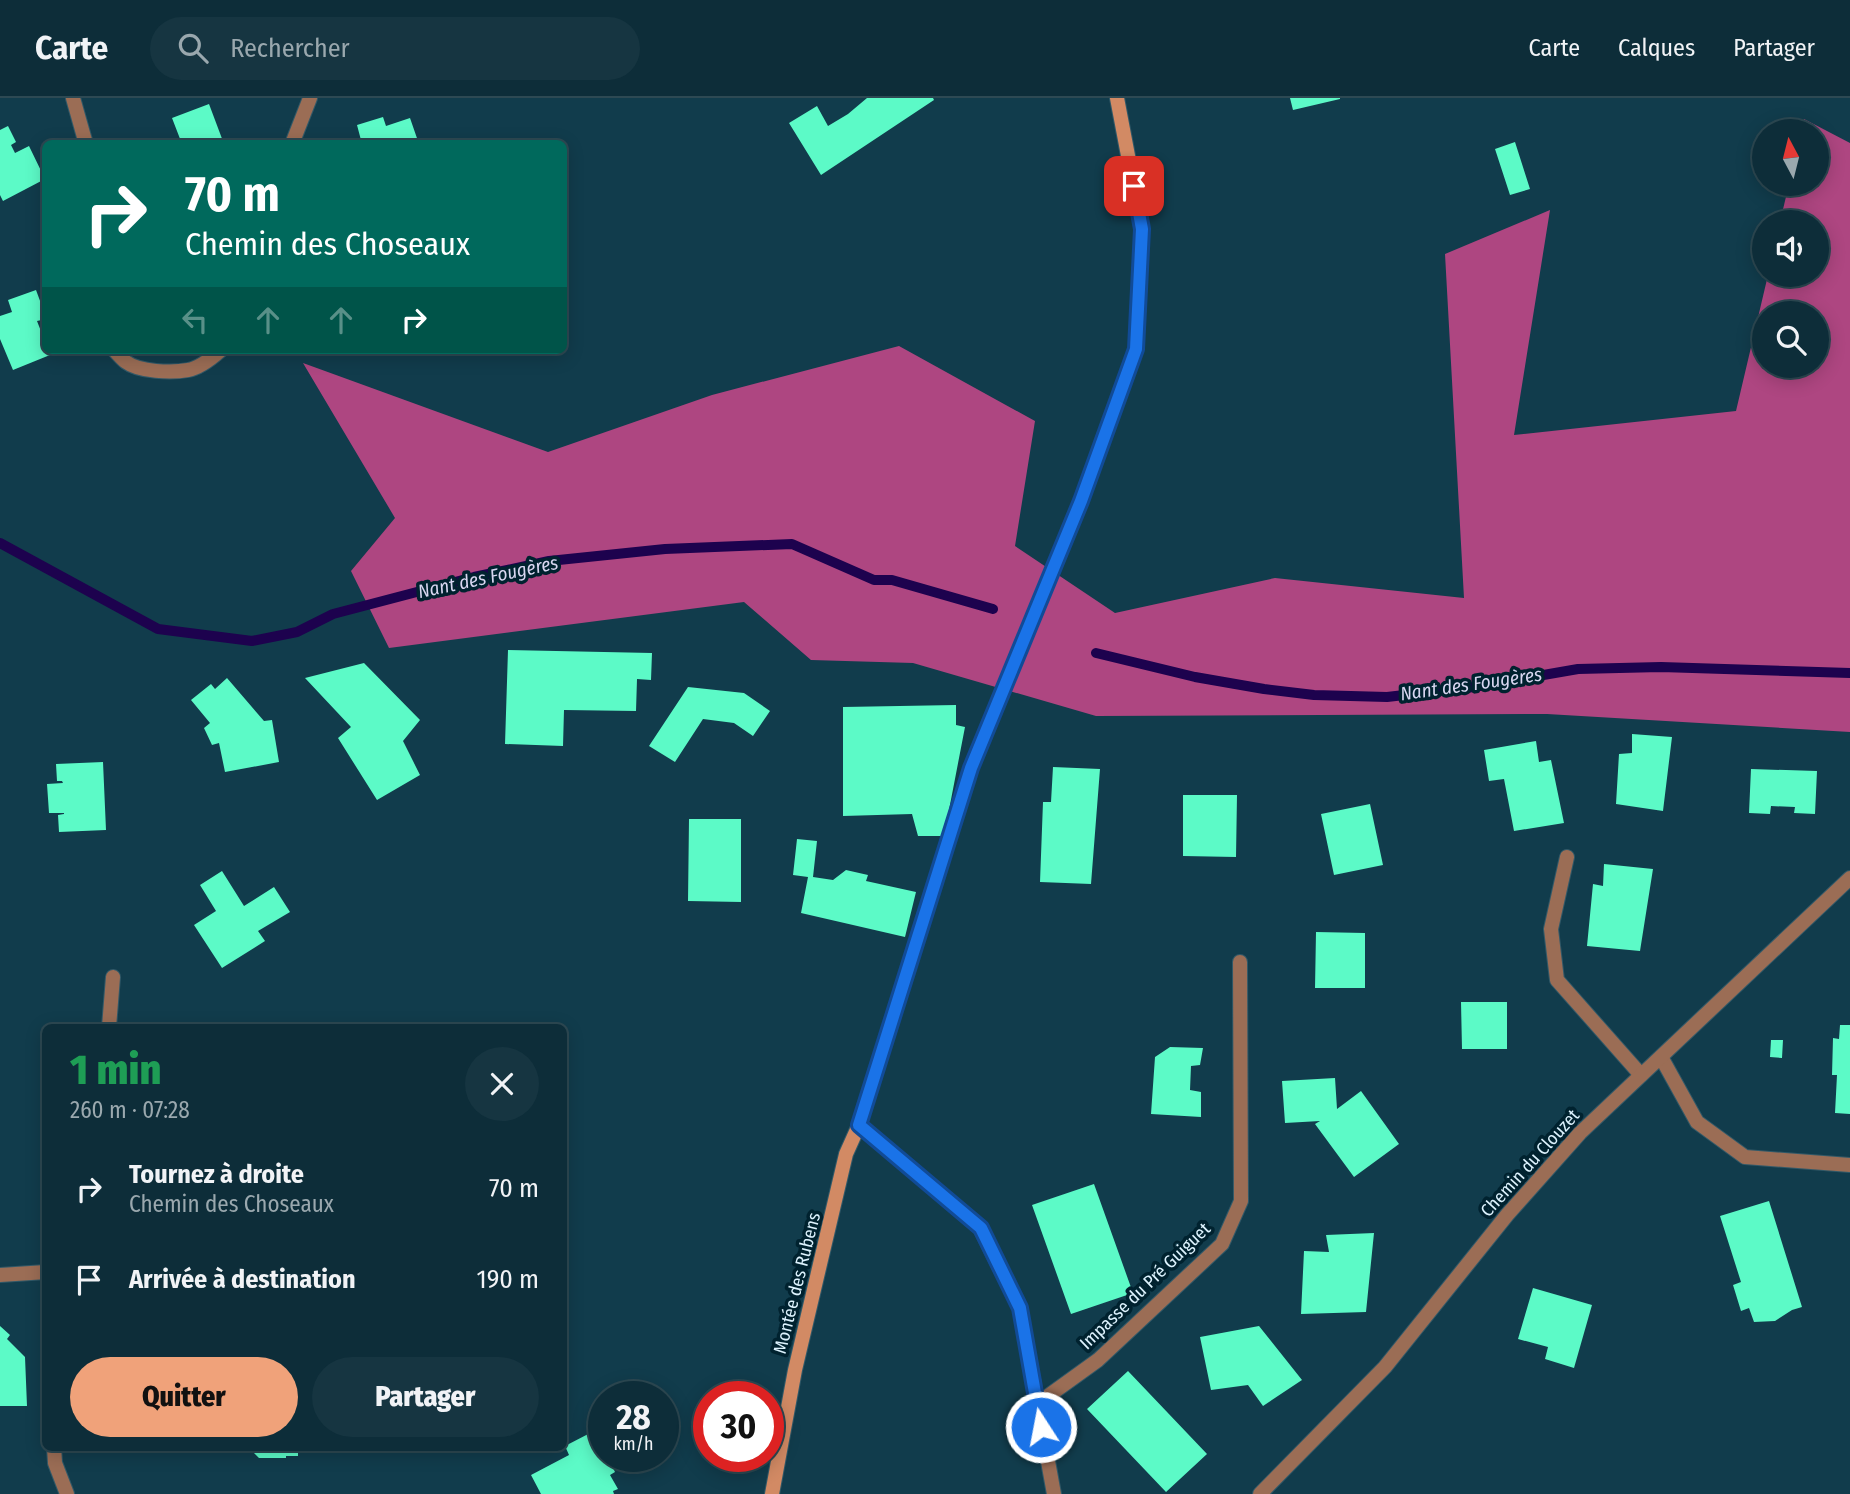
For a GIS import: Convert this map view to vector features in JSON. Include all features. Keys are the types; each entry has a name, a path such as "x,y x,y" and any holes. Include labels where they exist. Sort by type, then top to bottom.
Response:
{"street":[{"path":"72,98 85,140"},
{"path":"294,140 310,98"},
{"name":"Montée des Rubens","path":"772,1494 795,1370 846,1154 859,1125 971,768 1081,501 1136,349 1142,229 1117,98"},
{"path":"118,354 128,364 170,372 190,370 217,354"},
{"path":"1567,858 1551,929 1558,980 1641,1075"},
{"name":"Chemin du Clouzet","path":"1260,1494 1385,1367 1507,1214 1580,1133 1850,878"},
{"name":"Impasse du Pré Guiguet","path":"1037,1404 1098,1360 1222,1244 1241,1201 1240,962"},
{"path":"109,1024 113,977"},
{"path":"1661,1057 1698,1122 1745,1157 1850,1165"},
{"path":"859,1125 981,1228 1020,1308 1054,1494"},
{"path":"0,1275 42,1272"},
{"path":"54,1451 55,1463 67,1494"}],"shaded area":[{"path":"1829,132 1850,143 1850,732 1547,714 1096,716 913,663 811,660 744,602 389,648 351,571 395,518 303,363 548,452 712,395 899,346 1035,421 1015,546 1115,613 1275,578 1464,598 1445,254 1550,210 1514,435 1736,411 1752,343 1752,378 1829,378 1829,301 1762,301 1765,287 1829,287 1829,210 1783,210 1786,196 1829,196"}],"building":[{"path":"867,98 934,100 821,175 789,123 817,106 828,126"},
{"path":"1290,98 1340,98 1340,99 1293,110"},
{"path":"209,104 222,140 180,140 172,118"},
{"path":"383,117 386,126 410,118 418,140 361,140 357,125"},
{"path":"8,126 16,142 11,145 15,153 29,146 42,173 42,181 3,201 0,195 0,130"},
{"path":"1515,142 1530,189 1510,195 1495,149"},
{"path":"36,290 42,306 42,320 37,321 42,334 42,354 50,355 13,370 0,339 0,316 12,312 8,300"},
{"path":"508,650 652,653 651,680 637,679 636,711 564,710 563,746 505,744"},
{"path":"364,663 420,720 403,741 420,775 377,800 338,738 351,727 305,678"},
{"path":"227,678 264,721 272,720 279,762 225,772 219,743 212,745 204,728 210,723 191,700 211,684 215,689"},
{"path":"688,687 744,693 770,711 753,736 734,723 703,719 675,762 649,746"},
{"path":"956,705 956,725 965,727 944,836 918,836 912,814 843,816 843,707"},
{"path":"1632,734 1672,737 1663,811 1616,804 1619,754 1632,753"},
{"path":"1536,741 1539,762 1551,760 1564,823 1514,831 1504,779 1489,781 1484,750"},
{"path":"103,762 106,830 59,832 58,815 64,813 49,813 47,784 63,783 57,781 56,764"},
{"path":"1053,767 1100,769 1091,884 1040,882 1043,802 1051,802"},
{"path":"1751,769 1817,771 1815,814 1794,813 1795,807 1771,806 1770,814 1749,813"},
{"path":"1183,795 1237,795 1236,857 1183,856"},
{"path":"1370,804 1383,865 1334,875 1321,814"},
{"path":"689,819 741,819 741,902 688,901"},
{"path":"797,839 817,841 813,877 833,880 846,870 868,875 866,881 916,892 905,937 801,913 808,877 793,875"},
{"path":"1604,864 1653,869 1640,951 1587,946 1593,884 1603,886"},
{"path":"222,871 244,906 274,887 290,912 258,931 265,941 222,968 194,925 216,911 200,885"},
{"path":"1316,932 1365,933 1365,988 1315,988"},
{"path":"1461,1002 1507,1002 1507,1049 1462,1049"},
{"path":"1840,1025 1850,1025 1850,1114 1835,1113 1837,1075 1832,1075 1833,1038 1839,1039"},
{"path":"1771,1040 1783,1040 1782,1058 1770,1057"},
{"path":"1170,1047 1203,1048 1200,1065 1191,1066 1190,1090 1201,1092 1201,1117 1151,1114 1155,1057"},
{"path":"1335,1078 1337,1109 1361,1091 1399,1144 1354,1177 1315,1124 1320,1121 1285,1123 1282,1081"},
{"path":"1094,1184 1133,1293 1071,1314 1032,1205"},
{"path":"1769,1201 1802,1307 1775,1321 1754,1322 1749,1308 1741,1311 1733,1285 1741,1282 1720,1216"},
{"path":"1374,1233 1366,1312 1301,1314 1304,1251 1329,1252 1326,1235"},
{"path":"1533,1288 1592,1305 1574,1368 1545,1359 1548,1347 1518,1339"},
{"path":"0,1326 10,1335 7,1339 25,1357 27,1406 0,1406"},
{"path":"1259,1326 1302,1380 1263,1406 1248,1385 1211,1390 1200,1337"},
{"path":"1128,1371 1207,1454 1166,1492 1087,1409"},
{"path":"588,1434 588,1472 615,1472 610,1475 618,1489 613,1491 614,1494 541,1494 531,1475 569,1455 567,1445"},
{"path":"252,1451 298,1451 298,1456 259,1458"}],"waterway":[{"name":"Nant des Fougères","path":"0,543 158,629 252,641 297,632 333,614 474,577 549,561 665,549 792,544 874,580 892,580 993,609"},
{"name":"Nant des Fougères","path":"1096,653 1195,677 1264,689 1314,695 1387,697 1474,687 1578,669 1661,667 1850,673"}],"route":[{"path":"1041,1427 1020,1308 981,1228 859,1125 971,768 1081,501 1136,349 1142,229 1134,186"}]}
